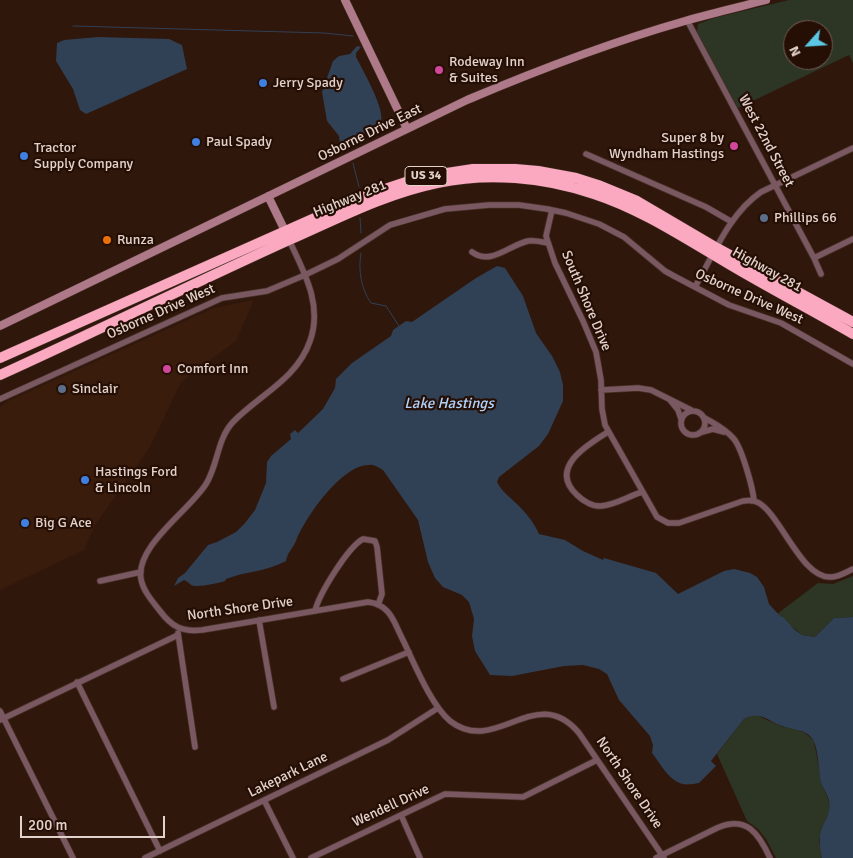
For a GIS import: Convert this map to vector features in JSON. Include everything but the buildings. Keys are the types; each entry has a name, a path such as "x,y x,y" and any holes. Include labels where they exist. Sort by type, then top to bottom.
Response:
{"highway":[{"name":"Highway 281","path":"0,358 287,236 364,206 403,192 460,179 504,178 557,184 612,200 853,322"},
{"name":"Highway 281","path":"0,374 287,236"},
{"name":"Highway 281","path":"716,251 853,334"}],"street":[{"path":"345,0 407,129"},
{"name":"Osborne Drive East","path":"0,326 467,100 540,70 604,47 687,20 766,0"},
{"name":"West 22nd Street","path":"687,20 821,274"},
{"path":"695,287 739,210 754,197 775,185 853,148"},
{"path":"586,154 706,207 732,222"},
{"path":"100,581 140,572 148,550 206,484 226,430 236,419 289,375 303,359 313,332 315,314 312,295 305,275 268,196"},
{"name":"Osborne Drive West","path":"0,399 222,298 267,291 305,275 338,259 390,225 421,215 458,207 489,205 519,205 552,210 585,219 614,231 635,245 665,271 728,305 781,323 853,364"},
{"name":"South Shore Drive","path":"552,210 546,236 555,263 596,352 601,380 603,416 608,432 657,517 668,523 679,523 744,501 754,501"},
{"path":"814,258 853,239"},
{"path":"472,252 486,258 528,241 548,243"},
{"path":"601,390 644,388 651,390 691,410 699,412 719,426 735,440 738,446 753,490 754,501 765,508 795,549 816,573 831,577 853,569"},
{"path":"670,400 678,410 682,427 686,433 695,435 713,429 726,432"},
{"path":"681,419 691,410"},
{"path":"702,432 705,426 705,418"},
{"path":"608,432 583,448 572,461 567,476 568,483 582,500 603,506 642,492"},
{"path":"315,611 317,601 340,564 355,544 363,539 375,541 377,547 382,594 378,605"},
{"name":"North Shore Drive","path":"140,572 143,584 151,599 178,632 368,602 378,605 392,617 438,708 452,722 460,726 482,731 499,728 538,714 554,714 568,720 598,760 663,856"},
{"path":"259,620 274,707"},
{"path":"2,719 178,632 195,747"},
{"path":"343,679 409,652"},
{"path":"77,682 160,851"},
{"name":"Lakepark Lane","path":"145,858 388,740 438,708"},
{"path":"0,712 73,858"},
{"name":"Wendell Drive","path":"311,858 445,794 523,797 598,760"},
{"path":"264,800 293,858"},
{"path":"401,815 420,858"},
{"path":"656,858 723,825 736,824 744,825 754,832 762,842 770,858"}],"shaded area":[{"path":"254,300 236,341 181,382 150,447 95,525 84,550 0,590 0,407 8,401 214,308"}],"green space":[{"path":"789,0 853,0 853,63 849,55 833,63 833,20 783,20 783,70 818,70 738,108 697,32 698,24 714,18"},
{"path":"853,576 853,617 834,618 815,637 802,635 777,614 818,583 833,584"},
{"path":"756,715 783,727 794,728 805,733 814,741 822,784 830,804 819,841 822,858 776,858 766,839 758,829 747,821 717,754 744,719"}],"water":[{"path":"98,37 169,39 182,45 187,69 86,114 80,110 73,89 56,61 57,43 64,40"},
{"path":"357,46 361,47 356,53 356,57 378,101 382,118 380,124 374,129 348,138 345,150 340,147 339,136 327,121 322,92 333,61 339,56 350,54"},
{"name":"Lake Hastings","path":"497,266 505,268 523,296 536,333 552,356 560,372 563,385 563,401 548,434 539,446 499,477 497,482 504,492 527,515 539,534 565,540 603,560 604,558 656,573 678,594 724,571 734,569 750,573 757,577 764,587 769,604 802,635 815,637 834,618 853,617 853,858 822,858 820,836 830,806 821,782 815,743 806,733 783,727 758,716 744,719 711,761 716,766 699,783 683,784 669,776 652,753 653,745 650,736 619,700 607,674 599,669 583,665 564,666 512,676 490,675 475,651 472,636 474,619 469,602 462,595 443,587 435,578 428,562 418,520 383,470 375,466 358,467 336,483 325,494 307,519 286,561 279,565 234,576 218,583 194,586 184,580 174,586 178,578 185,573 208,545 236,532 245,523 255,510 266,483 267,462 271,456 291,439 290,434 295,430 298,433 323,409 335,388 336,379 352,363 391,336 393,330 406,321 412,322 476,278"}],"waterway":[{"path":"73,26 324,33 353,36"},
{"path":"353,163 359,187"},
{"path":"360,218 361,233"},
{"path":"361,253 361,279 368,298 371,303 386,306 399,326"}],"place":[{"name":"Rodeway Inn & Suites","path":"439,70"},
{"name":"Jerry Spady","path":"263,83"},
{"name":"Paul Spady","path":"196,142"},
{"name":"Super 8 by Wyndham Hastings","path":"734,146"},
{"name":"Tractor Supply Company","path":"24,156"},
{"name":"Phillips 66","path":"764,218"},
{"name":"Runza","path":"107,240"},
{"name":"Comfort Inn","path":"167,369"},
{"name":"Sinclair","path":"62,389"},
{"name":"Hastings Ford & Lincoln","path":"85,480"},
{"name":"Big G Ace","path":"25,523"}]}
